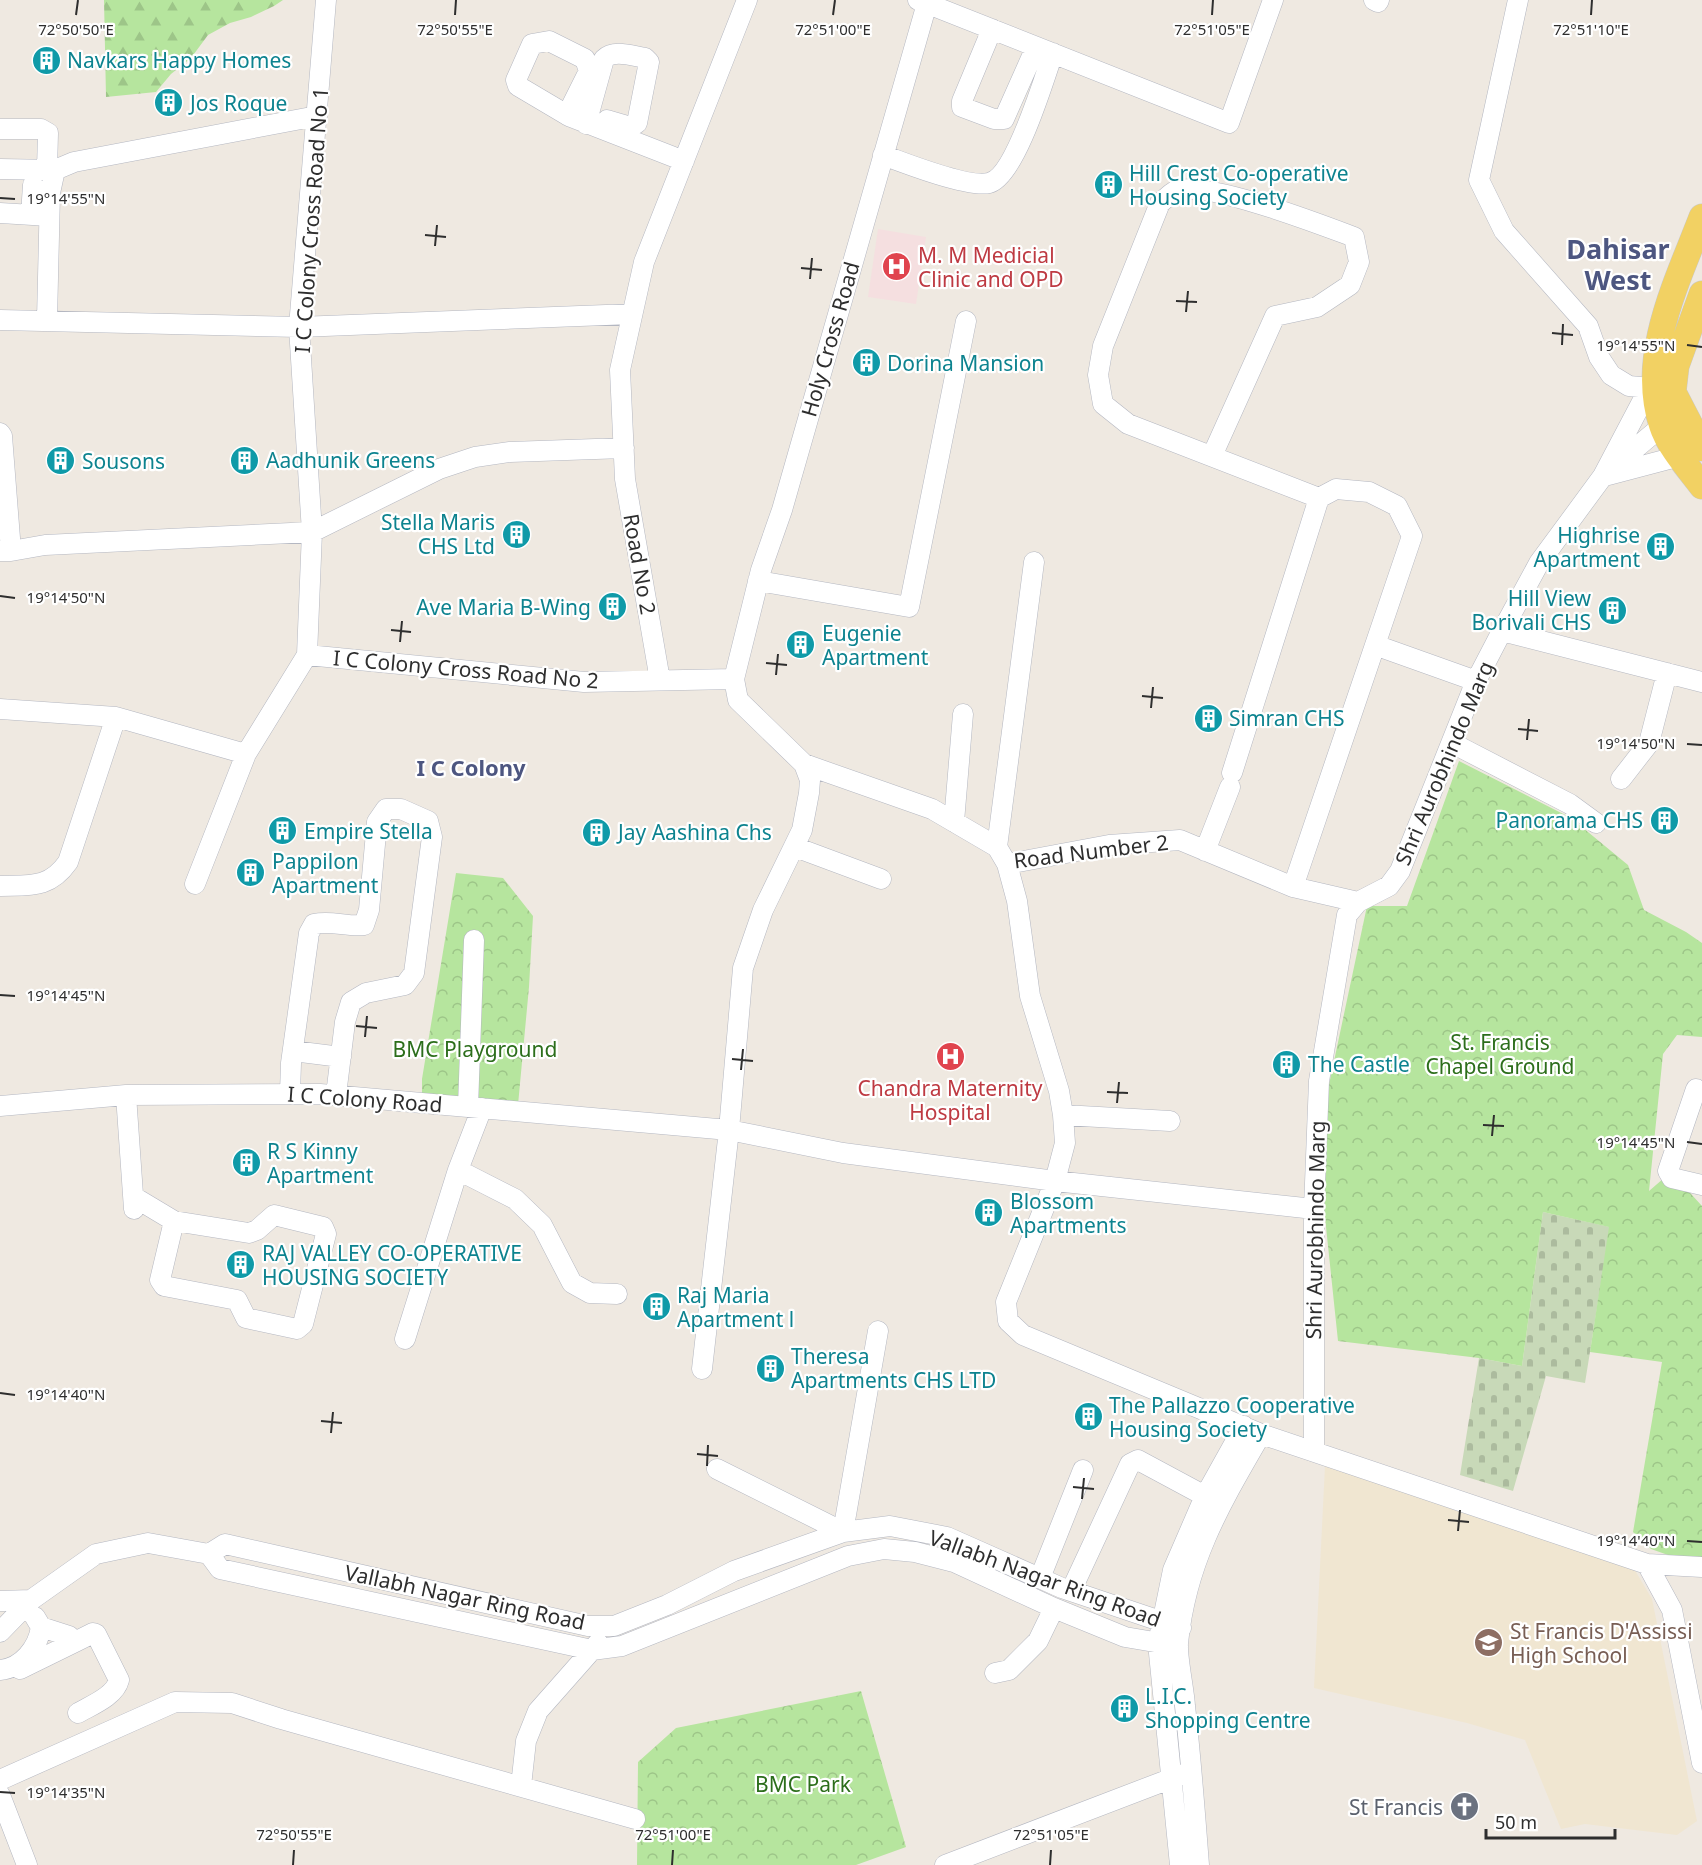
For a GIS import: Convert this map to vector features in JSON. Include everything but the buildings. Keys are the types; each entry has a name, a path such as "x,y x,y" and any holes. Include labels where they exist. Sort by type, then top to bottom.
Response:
{"main road":[{"path":"1702,217 1665,314 1651,385 1694,450 1702,486"},
{"path":"1673,419 1676,366 1702,294"}],"street":[{"name":"I C Colony Cross Road No 1","path":"307,655 312,532 299,327 326,0"},
{"name":"Road No 2","path":"660,680 625,478 620,370 644,261 747,0"},
{"path":"924,1 1229,123 1273,0"},
{"path":"1374,0 1379,0"},
{"path":"1518,0 1479,180 1504,231 1588,326 1599,357 1611,375 1629,386 1651,385"},
{"name":"Holy Cross Road","path":"734,679 758,581 782,510 883,155 924,1"},
{"path":"992,29 962,101 962,107 994,119 1004,119 1044,50"},
{"path":"883,155 919,169 975,184 991,183 1005,171 1019,146 1044,50"},
{"path":"567,115 588,119 684,160"},
{"path":"0,169 51,170 74,162 317,116"},
{"path":"0,129 41,129 48,133 50,193 40,215"},
{"path":"33,185 40,215 47,320"},
{"path":"1212,456 1275,316 1317,307 1350,285 1359,261 1354,237 1275,209 1207,190 1175,191 1160,203 1103,346 1098,375 1103,404 1128,423 1212,456 1319,498"},
{"path":"0,213 40,215"},
{"path":"0,320 299,327 632,314"},
{"path":"758,581 909,607 966,321"},
{"name":"Shri Aurobhindo Marg","path":"1314,1451 1314,1209 1319,1081 1343,927 1347,915 1358,903 1389,886 1400,871 1476,681 1539,563 1603,476 1651,385 1676,366"},
{"name":"Shri Aurobhindo Marg","path":"1603,476 1673,419"},
{"path":"0,433 2,436 5,551 45,545 312,532 440,469 475,457 510,452 624,448"},
{"path":"1603,476 1694,450"},
{"path":"1205,851 1231,780 1319,498 1336,489 1370,492 1397,506 1412,536 1293,887"},
{"path":"997,847 1034,562"},
{"path":"1502,631 1702,682"},
{"path":"1375,645 1476,681"},
{"path":"195,884 246,753 307,655"},
{"name":"I C Colony Cross Road No 2","path":"307,655 584,682 734,679"},
{"path":"1621,779 1650,744 1667,673"},
{"path":"702,1369 729,1130 743,968 763,910 802,830 810,780 804,764 744,706 736,694 734,679"},
{"path":"0,709 116,717 246,753"},
{"path":"954,822 963,714"},
{"path":"0,886 39,885 58,876 68,862 116,717"},
{"path":"1452,742 1570,804 1596,823"},
{"name":"Road Number 2","path":"804,764 932,809 997,847 1007,864 1109,845 1180,840 1293,887 1358,903"},
{"path":"290,1093 292,1051 309,933 314,924 326,921 352,926 364,925 369,910 377,822 386,809 401,809 428,821 432,837 414,973 405,985 366,993 351,1002 345,1022 336,1095"},
{"path":"795,847 881,879"},
{"path":"1007,864 1017,901 1030,996 1064,1115 1065,1143 1055,1181 1006,1302 1008,1321 1023,1335 1252,1430 1647,1564 1702,1567"},
{"path":"405,1339 458,1170 475,1107 474,940"},
{"path":"292,1051 341,1057"},
{"path":"1696,1089 1668,1171 1672,1178 1702,1185"},
{"name":"I C Colony Road","path":"0,1106 126,1095 290,1093 336,1095 729,1130 843,1153 1055,1181 1314,1209"},
{"path":"126,1095 134,1204 174,1221 249,1233 274,1215 323,1227 326,1234 303,1324 297,1329 246,1318 237,1300 164,1286 160,1280 174,1221"},
{"path":"1064,1115 1170,1120"},
{"path":"458,1170 515,1199 542,1225 572,1283 590,1293 617,1294"},
{"path":"717,1469 843,1532 878,1331"},
{"path":"1180,1865 1158,1643 1161,1621 1173,1570 1205,1496 1252,1430"},
{"path":"1199,1865 1179,1637 1185,1595 1200,1547 1252,1430"},
{"path":"1071,1591 1130,1464 1138,1460 1205,1496"},
{"path":"1018,1591 1034,1575 1083,1470"},
{"name":"Vallabh Nagar Ring Road","path":"0,1632 29,1602 96,1554 148,1543 209,1554 225,1544 588,1626 614,1626 667,1605 734,1571 843,1532 890,1526 947,1537 1071,1591 1161,1621 1179,1637"},
{"path":"209,1554 220,1569 592,1650 622,1646 848,1556 884,1549 915,1552 954,1562 1054,1608 1125,1636 1158,1643 1179,1637"},
{"path":"1647,1564 1672,1610 1702,1763"},
{"path":"0,1601 29,1602 41,1627 40,1637 32,1651 4,1675"},
{"path":"995,1673 1009,1670 1038,1641 1054,1608"},
{"path":"521,1786 526,1741 538,1710 614,1626"},
{"path":"41,1627 69,1636 75,1642"},
{"path":"4,1675 93,1633 96,1634 119,1680 118,1686 78,1713"},
{"path":"0,1780 175,1702 232,1703 635,1820"},
{"path":"945,1865 1172,1777 1192,1772"},
{"path":"0,1796 27,1865"}],"shaded area":[{"name":"M. M Medicial Clinic and OPD","path":"878,229 926,237 916,304 868,297"},
{"name":"St Francis D'Assissi High School","path":"1325,1466 1633,1567 1652,1599 1697,1821 1677,1835 1585,1824 1561,1829 1525,1740 1467,1723 1314,1688"}],"green space":[{"path":"104,0 283,0 251,17 230,23 208,35 191,58 171,74 156,92 106,97"},
{"name":"St. Francis Chapel Ground","path":"1459,761 1571,818 1628,865 1644,910 1702,943 1702,1037 1677,1035 1663,1054 1649,1191 1671,1172 1702,1206 1702,1567 1651,1549 1633,1532 1662,1362 1590,1352 1609,1227 1543,1212 1522,1366 1479,1358 1338,1341 1317,1141 1367,906 1407,906"},
{"name":"BMC Playground","path":"456,873 503,878 533,916 518,1105 422,1093 422,1079"},
{"path":"1543,1212 1610,1227 1585,1383 1546,1376 1513,1491 1460,1475 1479,1358 1522,1366"},
{"name":"BMC Park","path":"861,1691 906,1847 856,1865 637,1865 638,1762 676,1728"}],"place":[{"name":"Navkars Happy Homes","path":"46,60"},
{"name":"Jos Roque","path":"169,103"},
{"name":"Hill Crest Co-operative Housing Society","path":"1108,185"},
{"name":"M. M Medicial Clinic and OPD","path":"897,267"},
{"name":"Dorina Mansion","path":"866,363"},
{"name":"Aadhunik Greens","path":"245,460"},
{"name":"Sousons","path":"61,461"},
{"name":"Stella Maris CHS Ltd","path":"516,534"},
{"name":"Highrise Apartment","path":"1661,547"},
{"name":"Ave Maria B-Wing","path":"612,607"},
{"name":"Hill View Borivali CHS","path":"1612,610"},
{"name":"Eugenie Apartment","path":"801,645"},
{"name":"Simran CHS","path":"1208,718"},
{"name":"Panorama CHS","path":"1664,820"},
{"name":"Empire Stella","path":"283,831"},
{"name":"Jay Aashina Chs","path":"597,832"},
{"name":"Pappilon Apartment","path":"251,873"},
{"name":"Chandra Maternity Hospital","path":"950,1057"},
{"name":"The Castle","path":"1287,1064"},
{"name":"R S Kinny Apartment","path":"246,1163"},
{"name":"Blossom Apartments","path":"989,1213"},
{"name":"RAJ VALLEY CO-OPERATIVE HOUSING SOCIETY","path":"241,1265"},
{"name":"Raj Maria Apartment l","path":"656,1307"},
{"name":"Theresa Apartments CHS LTD","path":"770,1368"},
{"name":"The Pallazzo Cooperative Housing Society","path":"1088,1417"},
{"name":"St Francis D'Assissi High School","path":"1489,1643"},
{"name":"L.I.C. Shopping Centre","path":"1124,1708"},
{"name":"St Francis","path":"1464,1807"}],"district":[{"name":"Dahisar West","path":"1618,264"},
{"name":"I C Colony","path":"471,767"}]}
